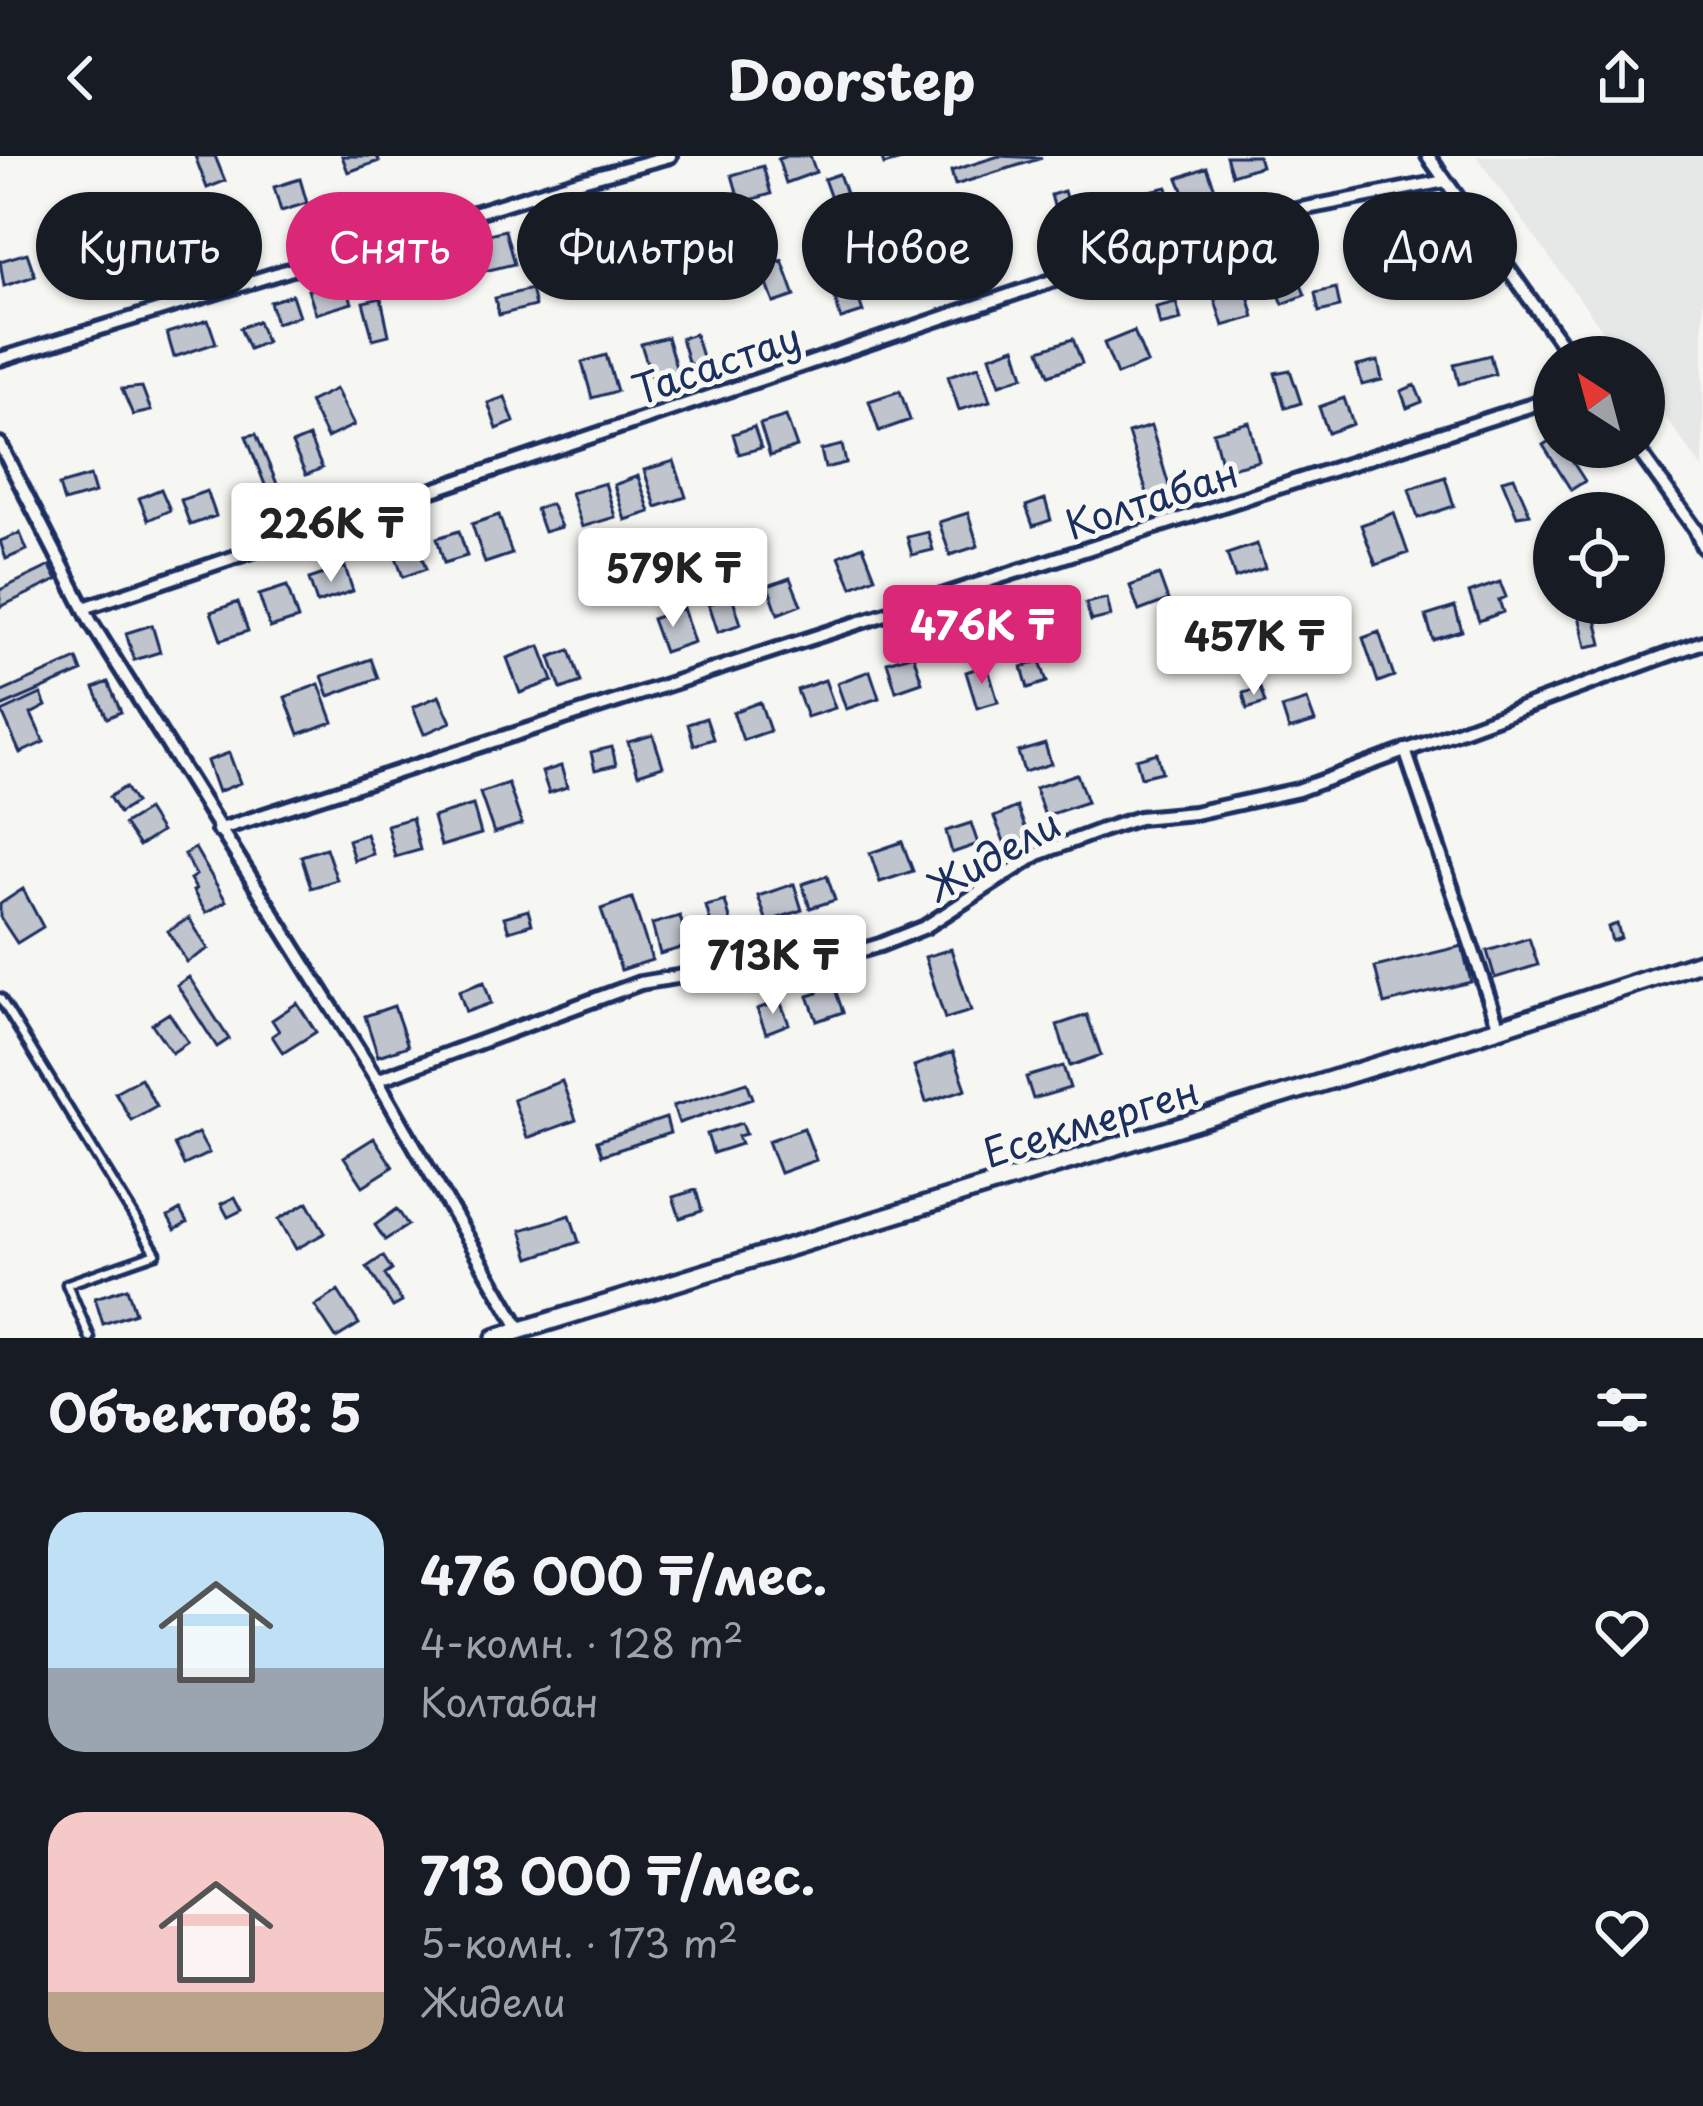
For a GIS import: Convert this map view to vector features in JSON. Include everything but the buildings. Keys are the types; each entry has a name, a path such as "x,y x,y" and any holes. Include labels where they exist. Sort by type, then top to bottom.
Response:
{"street":[{"path":"0,359 670,156"},
{"path":"1428,156 1556,336"},
{"name":"Тасастау","path":"84,608 1214,226 1445,181"},
{"name":"Колтабан","path":"218,830 1533,405"},
{"path":"0,445 84,608 377,1080 521,1330"},
{"path":"1651,468 1703,547"},
{"name":"Жидели","path":"377,1080 640,983 689,975 779,975 880,945 925,927 1038,854 1102,830 1138,818 1194,814 1298,790 1703,642"},
{"path":"1405,750 1499,1028"},
{"name":"Eсекмерген","path":"495,1338 521,1330 547,1330 1703,961"}],"lane":[{"path":"0,998 156,1253 67,1284 90,1338"}],"shaded area":[{"path":"1476,156 1703,156 1703,469 1665,417 1665,336 1607,336 1517,212 1517,192 1502,192"}]}
